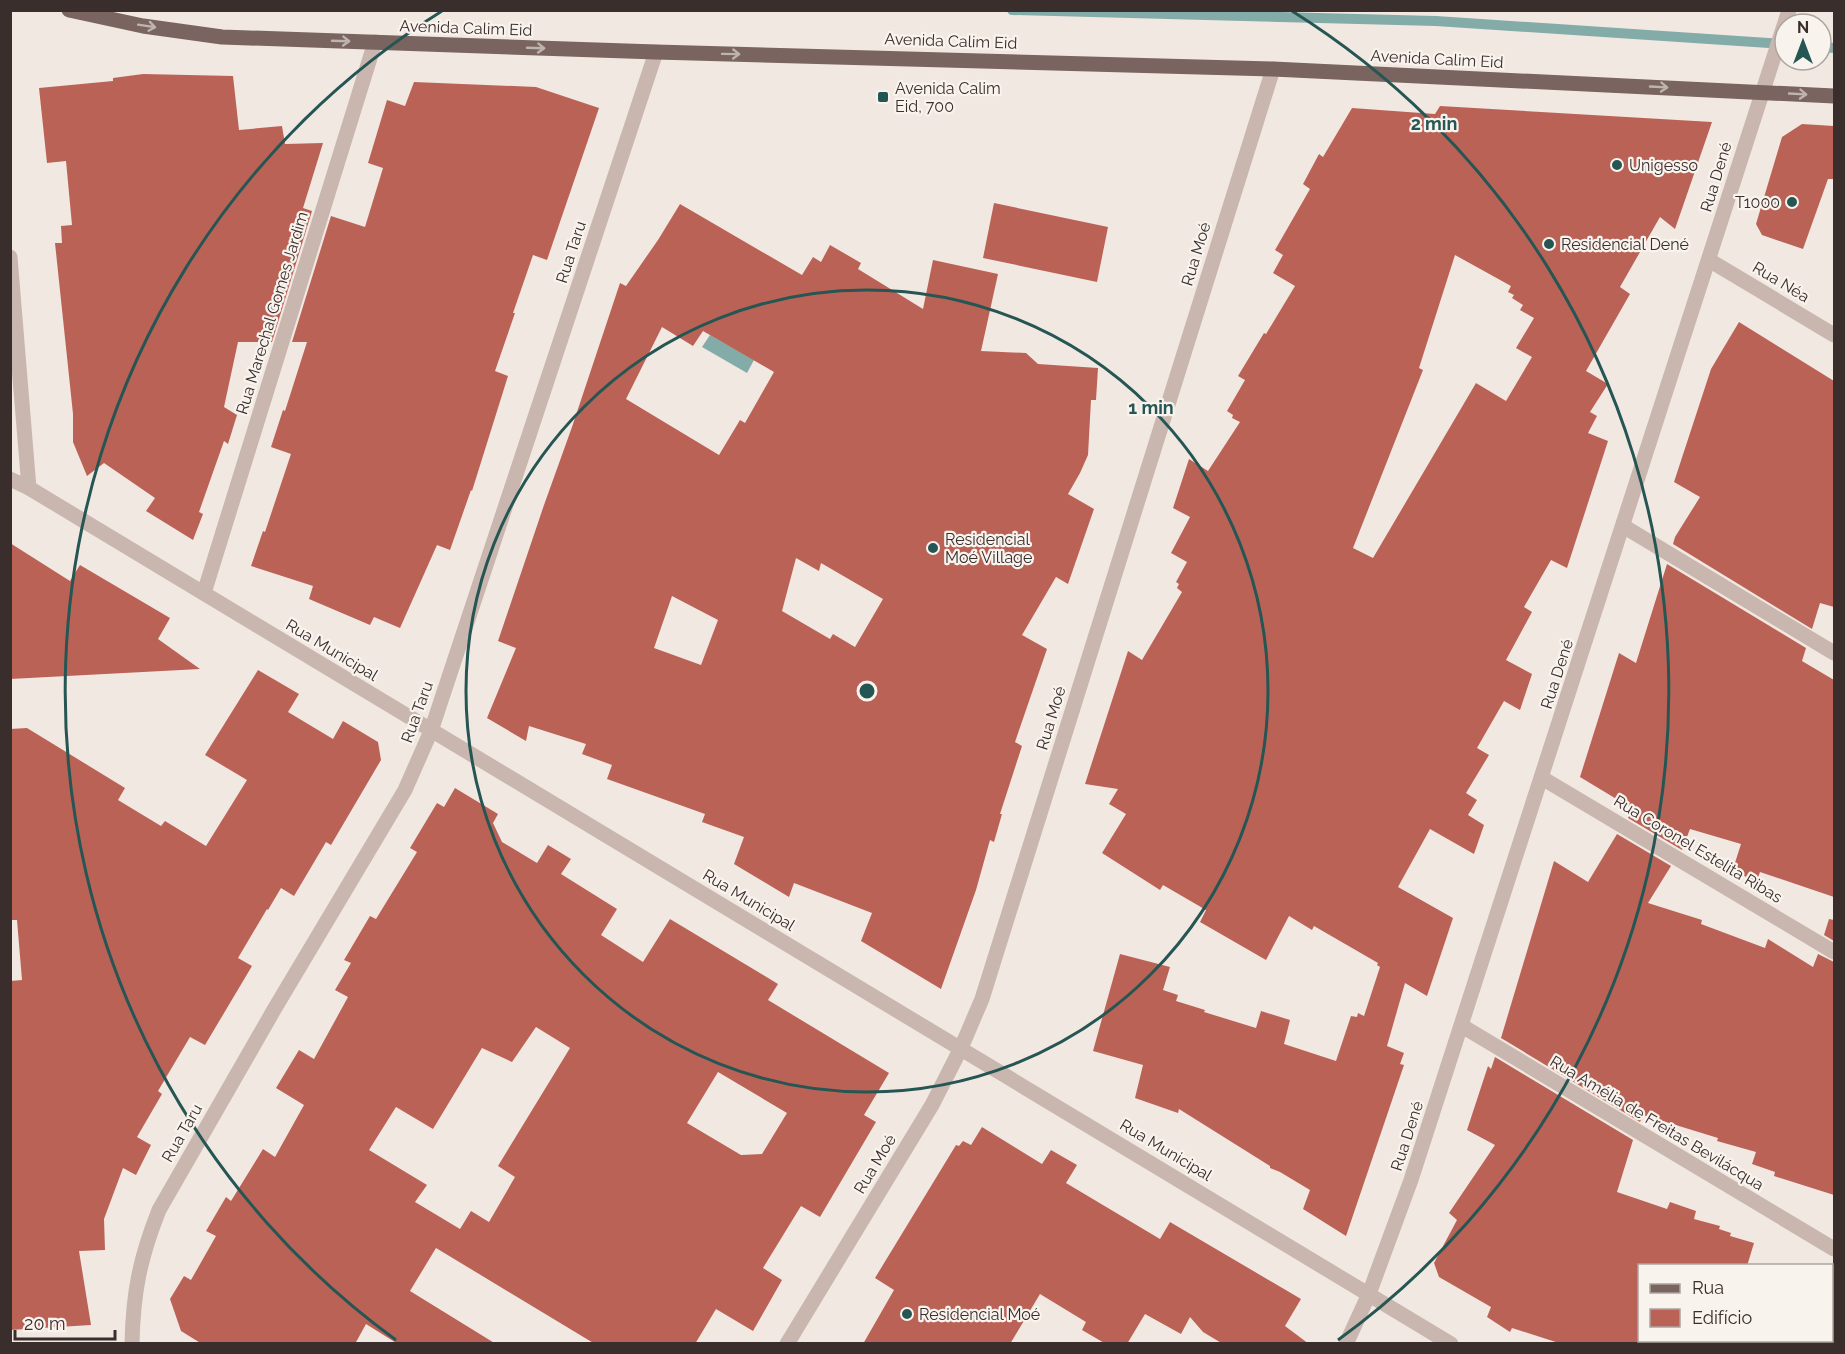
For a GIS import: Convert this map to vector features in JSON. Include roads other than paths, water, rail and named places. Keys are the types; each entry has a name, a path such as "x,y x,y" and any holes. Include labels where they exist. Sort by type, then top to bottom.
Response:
{"main road":[{"name":"Avenida Calim Eid","path":"69,10 143,26 222,37 1273,69 1834,96"}],"street":[{"name":"Rua Marechal Gomes Jardim","path":"204,593 375,42"},
{"name":"Rua Taru","path":"132,1344 132,1317 137,1276 145,1245 159,1210 275,1008 405,790 431,731 656,52"},
{"name":"Rua Dené","path":"1346,1344 1370,1294 1411,1180 1773,58"},
{"name":"Rua Moé","path":"787,1344 932,1105 961,1048 985,990 1273,69"},
{"path":"10,257 29,488"},
{"name":"Rua Néa","path":"1709,260 1834,335"},
{"name":"Rua Municipal","path":"10,479 29,488 204,593 1451,1344"},
{"path":"1623,526 1834,653"},
{"name":"Rua Coronel Estelita Ribas","path":"1542,778 1834,952"},
{"name":"Rua Amélia de Freitas Bevilácqua","path":"1462,1026 1834,1249"}],"water":[{"path":"710,335 754,360 747,373 702,347"}],"waterway":[{"path":"1012,10 1436,21 1773,43"}],"place":[{"name":"Avenida Calim Eid, 700","path":"883,97"},
{"name":"Unigesso","path":"1617,165"},
{"name":"T1000","path":"1792,202"},
{"name":"Residencial Dené","path":"1549,244"},
{"name":"Residencial Moé Village","path":"933,548"},
{"name":"Residencial Moé","path":"907,1314"}]}
